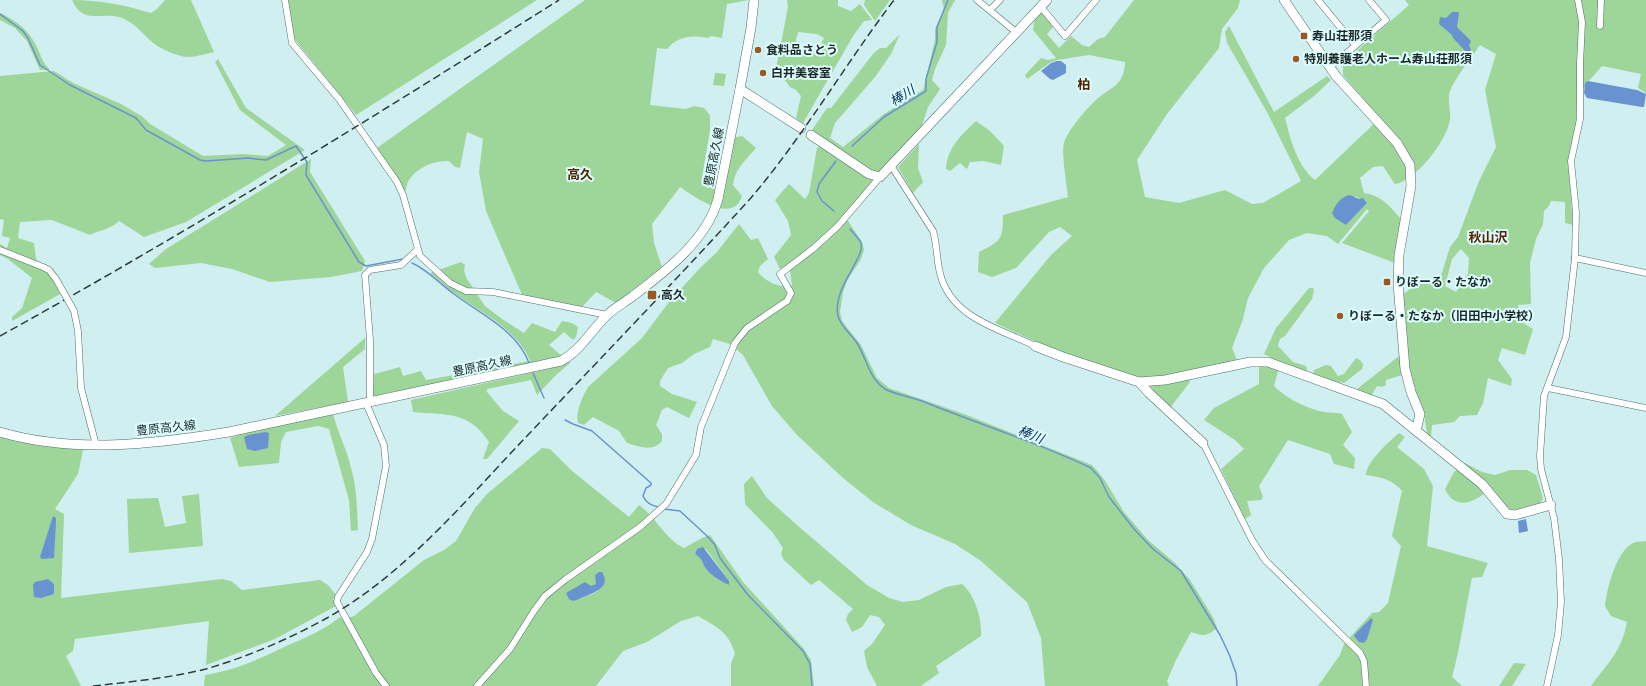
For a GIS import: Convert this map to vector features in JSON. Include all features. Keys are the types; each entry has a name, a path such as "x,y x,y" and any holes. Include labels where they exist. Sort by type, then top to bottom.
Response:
{"main road":[{"name":"豊原高久線","path":"0,432 22,438 50,442 96,445 149,444 229,432 561,362 576,351 607,315 667,268 707,225 713,216 718,199 740,88 751,28 754,0"},
{"path":"1284,0 1330,67 1397,143 1410,165 1411,186 1399,255 1398,284 1405,370 1411,392 1420,414 1416,431"},
{"path":"811,135 869,174 880,177 892,167 1044,3"},
{"path":"740,88 801,128"},
{"path":"1035,346 1063,358 1139,382 1165,380 1250,362 1268,362 1379,402 1482,484 1507,514 1515,515 1551,505"},
{"path":"1139,382 1203,443"}],"street":[{"path":"285,0 292,43 339,99 397,182 403,195 417,250 424,262 450,283 466,291 493,292 607,315"},
{"path":"977,0 1016,32"},
{"path":"990,10 1000,0"},
{"path":"1044,3 1065,36 1096,0"},
{"path":"1318,0 1356,45"},
{"path":"1330,67 1386,20 1369,0"},
{"path":"1547,686 1558,635 1561,602 1559,560 1551,505 1541,469 1540,456 1543,407 1566,337 1576,258 1576,212 1571,161 1580,119 1582,22 1578,0"},
{"path":"1600,26 1601,0"},
{"path":"892,167 933,231 941,278 949,296 955,304 977,319 1035,346"},
{"path":"477,686 510,649 545,596 566,579 615,546 663,507 696,455 699,435 707,411 732,348 747,328 787,301 791,293 780,274 814,248 838,226 880,177"},
{"path":"0,250 49,270 56,279 74,311 78,331 81,388 96,445"},
{"path":"386,686 376,673 337,602 338,597 367,552 372,539 386,466 384,445 368,403 370,340 365,275 370,270 401,265 417,250"},
{"path":"1576,258 1646,273"},
{"path":"1548,388 1646,408"},
{"path":"1203,443 1252,540 1277,573 1360,653 1364,661 1366,686"}],"green space":[{"path":"72,0 112,4 151,13 165,0 191,0 214,52 198,56 181,56 154,44 128,21 119,17 87,15 76,8"},
{"path":"287,0 537,0 356,115 293,37"},
{"path":"585,0 749,0 727,4 722,38 711,36 708,38 691,37 676,41 667,49 657,48 650,105 686,109 694,106 704,108 710,115 710,130 702,177 723,182 732,138 742,136 756,148 739,169 734,179 733,185 742,196 737,204 731,208 722,209 704,202 680,187 652,224 654,243 662,267 616,303 596,292 581,308 522,295 486,211 479,172 483,139 467,132 460,168 455,167 449,161 427,165 412,175 408,181 405,193 396,186 377,148"},
{"path":"787,0 838,0 838,6 851,11 860,4 872,20 864,21 853,36 803,123 796,118 801,96 796,90 790,87 776,69 788,7","holes":["798,32 817,34 824,38 816,54 794,48"]},
{"path":"865,0 890,0 875,21 864,5"},
{"path":"942,0 955,0 948,13 946,45 935,69 932,80 940,89 928,107 920,132 878,172 869,170 812,130 827,108 831,108 873,54 880,48 886,48 900,34 891,54 875,77 835,123 830,138 843,147 884,114 923,90 935,40 935,29 944,9"},
{"path":"1134,0 1240,0 1238,8 1222,29 1219,48 1167,114 1137,160 1145,197 1179,203 1225,190 1252,204 1263,203 1301,181 1267,112 1227,43 1225,32 1229,26 1274,112 1327,76 1331,80 1314,96 1285,118 1292,143 1299,160 1303,167 1315,180 1380,118 1343,75 1343,63 1409,5 1405,0 1646,0 1646,93 1638,88 1641,74 1602,66 1587,83 1577,100 1576,126 1568,160 1573,225 1565,223 1565,202 1551,201 1549,206 1544,211 1543,224 1536,239 1530,263 1531,304 1518,305 1520,321 1533,329 1525,355 1502,348 1498,360 1512,379 1511,386 1488,378 1483,403 1477,415 1460,416 1454,422 1432,425 1431,438 1427,435 1424,413 1414,391 1409,369 1403,294 1421,282 1439,282 1450,247 1458,237 1479,181 1496,147 1485,90 1496,54 1480,45 1460,74 1449,94 1450,119 1444,137 1430,158 1421,167 1403,181 1395,184 1383,166 1373,167 1360,178 1364,193 1381,199 1402,220 1395,263 1342,243 1369,211 1367,209 1338,244 1327,236 1307,233 1289,240 1264,268 1248,298 1243,319 1232,348 1237,360 1161,377 1137,378 1051,349 995,323 1051,255 1072,236 1060,227 1049,232 1016,268 992,277 978,272 979,252 992,245 999,239 1002,230 1003,215 1068,197 1063,154 1063,147 1066,138 1073,126 1088,108 1120,81 1124,70 1125,62 1089,55 1051,62 1027,79 1025,75 1041,58 1048,60 1056,58 1033,30 1035,17 1041,11 1054,26 1047,34 1059,48 1071,36 1082,45 1089,47 1098,39 1105,37","holes":["1355,196 1367,203 1346,225","1461,249 1469,258 1468,274 1456,292 1445,286 1452,259"]},
{"path":"0,13 14,21 26,31 33,40 44,62 50,70 40,70 27,41 15,28 0,20"},
{"path":"218,59 246,108 305,150 186,222 144,237 119,221 109,228 90,235 52,220 20,222 18,238 34,243 36,259 53,280 60,294 12,321 12,317 22,308 32,278 8,259 0,255 0,244 7,248 10,238 2,236 4,220 0,219 0,76 54,71 73,83 121,104 143,117 150,124 203,156 243,154 268,156 286,145 240,110 215,62"},
{"path":"715,73 726,74 724,86 713,85"},
{"path":"976,121 990,131 1004,146 1001,165 984,161 970,162 967,169 960,163 950,171 946,169 949,154 952,148 961,136"},
{"path":"919,144 918,168 923,182 913,193 898,167"},
{"path":"821,145 872,180 872,186 844,215 862,242 864,250 861,259 847,281 843,292 840,312 842,321 861,345 877,378 889,388 964,414 1092,465 1104,479 1124,512 1148,540 1175,563 1190,580 1214,619 1217,628 1210,633 1202,635 1191,632 1167,681 1169,686 1045,686 1041,638 1027,602 981,561 955,544 911,525 873,502 843,478 797,435 772,406 743,355 730,344 713,339 710,347 694,354 682,363 668,368 660,381 660,386 672,394 697,402 689,418 667,407 662,410 656,425 662,434 662,441 654,447 646,448 627,443 619,431 593,417 584,425 578,423 577,419 579,409 588,387 642,338 669,302 699,269 717,252 739,224 751,240 758,238 768,259 760,266 758,272 773,284 792,286 790,269 785,266 780,269 774,257 791,235 788,221 775,200 789,184 805,199 809,193 817,148"},
{"path":"311,159 310,172 365,261 362,271 331,277 270,282 232,269 201,263 155,268 149,264 166,249"},
{"path":"461,262 465,265 464,271 467,279 485,306 502,319 524,333 532,323 555,332 562,321 572,323 578,327 576,337 573,340 564,332 549,345 562,356 553,360 373,396 374,374 400,367 403,376 421,371 426,380 530,361 517,340 497,322 451,291 430,273"},
{"path":"1309,288 1313,288 1314,290 1312,299 1285,336 1280,339 1278,346 1293,362 1306,366 1306,373 1287,366 1264,354 1276,328"},
{"path":"365,338 365,349 343,367 348,402 275,416"},
{"path":"1399,356 1402,375 1386,380 1386,385 1382,387 1377,386 1371,396 1357,389"},
{"path":"1356,358 1363,364 1362,369 1344,383 1329,380 1313,374 1314,370 1326,365 1331,366 1338,376 1344,374"},
{"path":"569,361 570,363 537,395 531,380 487,389 487,392 503,411 519,421 487,459 483,459 489,442 473,425 456,416 413,412 411,400 552,368"},
{"path":"1259,365 1279,368 1274,386 1291,399 1317,411 1342,414 1352,432 1343,445 1355,458 1354,469 1334,464 1330,454 1288,440 1259,486 1263,497 1261,500 1247,501 1251,515 1245,519 1221,469 1244,449 1235,440 1204,420 1214,408 1259,384"},
{"path":"1190,378 1190,382 1170,408 1150,386"},
{"path":"333,414 353,476 358,530 351,531 349,500 329,429 318,426 286,432 281,442 279,463 239,467 230,438 253,430"},
{"path":"1399,433 1405,437 1397,447 1424,469 1433,486 1427,546 1488,563 1482,577 1472,578 1452,677 1462,686 1318,686 1340,655 1344,644 1372,613 1379,612 1388,603 1401,546 1392,536 1402,491 1390,481 1366,475 1367,470 1374,458"},
{"path":"0,435 54,446 83,450 78,474 55,509 64,514 61,598 222,579 231,581 242,590 320,580 328,585 337,596 333,599 336,606 275,639 206,665 209,621 75,639 73,651 66,656 81,686 0,686"},
{"path":"542,448 550,449 571,470 629,517 639,505 671,539 684,548 710,535 743,582 804,649 811,660 814,686 731,686 731,663 735,654 729,640 726,635 711,623 698,616 681,621 647,642 623,651 596,686 204,686 205,675 247,664 314,633 340,617 343,620 354,616 424,560 444,550 456,541 475,508 487,494","holes":["697,549 706,549 729,581 729,585 706,569 703,560 695,554","605,579 603,585 598,591 591,595 584,596 591,587 596,584 597,580"]},
{"path":"1465,463 1482,472 1495,475 1510,470 1527,470 1536,475 1543,498 1540,504 1522,509 1511,509 1506,507 1485,493 1469,502 1463,503 1453,500 1445,489 1454,472"},
{"path":"752,476 767,498 798,526 867,585 889,598 903,602 919,600 946,587 962,584 971,594 977,608 981,636 936,666 939,673 921,686 877,686 867,667 864,651 872,644 885,625 879,617 870,615 862,627 852,632 846,620 848,614 853,609 819,580 811,585 784,560 781,554 783,548 773,533 745,504 744,484"},
{"path":"199,494 203,546 129,553 127,499 158,498 165,527 186,523 182,496"},
{"path":"1646,541 1646,686 1591,686 1618,649 1627,622 1611,616 1605,606 1613,571 1617,562 1627,548 1635,542"},
{"path":"1514,663 1526,664 1512,686 1499,686"}],"water":[{"path":"1452,12 1459,12 1457,27 1471,41 1469,45 1471,50 1468,54 1452,35 1439,24 1440,17 1446,18"},
{"path":"1061,61 1066,65 1066,73 1053,80 1041,71 1051,63"},
{"path":"1588,81 1637,90 1646,94 1644,107 1587,98 1584,93 1585,83"},
{"path":"1350,195 1359,199 1363,198 1367,203 1346,225 1335,218 1332,213 1339,201"},
{"path":"265,432 269,433 268,448 255,451 247,449 244,437"},
{"path":"53,516 56,518 54,558 42,559 40,557"},
{"path":"1526,519 1528,531 1519,533 1518,521"},
{"path":"703,547 729,581 729,585 709,572 702,560 695,554 697,549"},
{"path":"602,572 605,577 605,582 600,589 592,594 573,601 569,599 566,593 585,582 591,586 596,584 595,575"},
{"path":"48,579 54,584 54,594 41,598 34,597 33,585 35,582"},
{"path":"1371,618 1373,620 1367,639 1364,643 1359,642 1354,636 1355,634"}],"waterway":[{"name":"棒川","path":"852,146 884,117 926,91 926,79 937,42 937,27 948,0"},
{"path":"0,14 23,31 28,38 40,65 70,85 136,118 146,130 200,160 206,161 248,158 266,160 296,146 307,162 306,175 359,262 366,266 403,259"},
{"name":"棒川","path":"834,211 822,201 817,192 819,184 836,161"},
{"name":"棒川","path":"850,229 860,241 861,249 840,295 837,305 838,316 839,320 857,343 868,368 879,384 888,391 922,401 964,418 1029,441 1091,468 1100,478 1109,497 1134,529 1153,549 1181,571 1220,635 1236,673 1237,686"},
{"path":"412,263 429,273 454,294 507,332 516,341 529,363"},
{"path":"533,373 544,398"},
{"path":"565,420 592,431 651,483 651,485 646,488 643,496 650,504 659,507"},
{"path":"664,509 680,511 715,545 720,558 748,595 803,651 810,664 812,686"}],"railway":[{"path":"0,336 142,256 282,172 559,0"},
{"path":"93,686 178,675 206,669 252,653 283,640 327,618 355,600 408,558 457,511 750,199 788,151 894,0"}],"place":[{"name":"寿山荘那須","path":"1304,36"},
{"name":"食料品さとう","path":"758,50"},
{"name":"特別養護老人ホーム寿山荘那須","path":"1296,59"},
{"name":"白井美容室","path":"763,73"},
{"name":"りぼーる・たなか","path":"1387,282"},
{"name":"高久","path":"652,295"},
{"name":"りぼーる・たなか（旧田中小学校）","path":"1340,316"}],"district":[{"name":"柏","path":"1084,84"},
{"name":"高久","path":"580,174"},
{"name":"秋山沢","path":"1488,237"}]}
